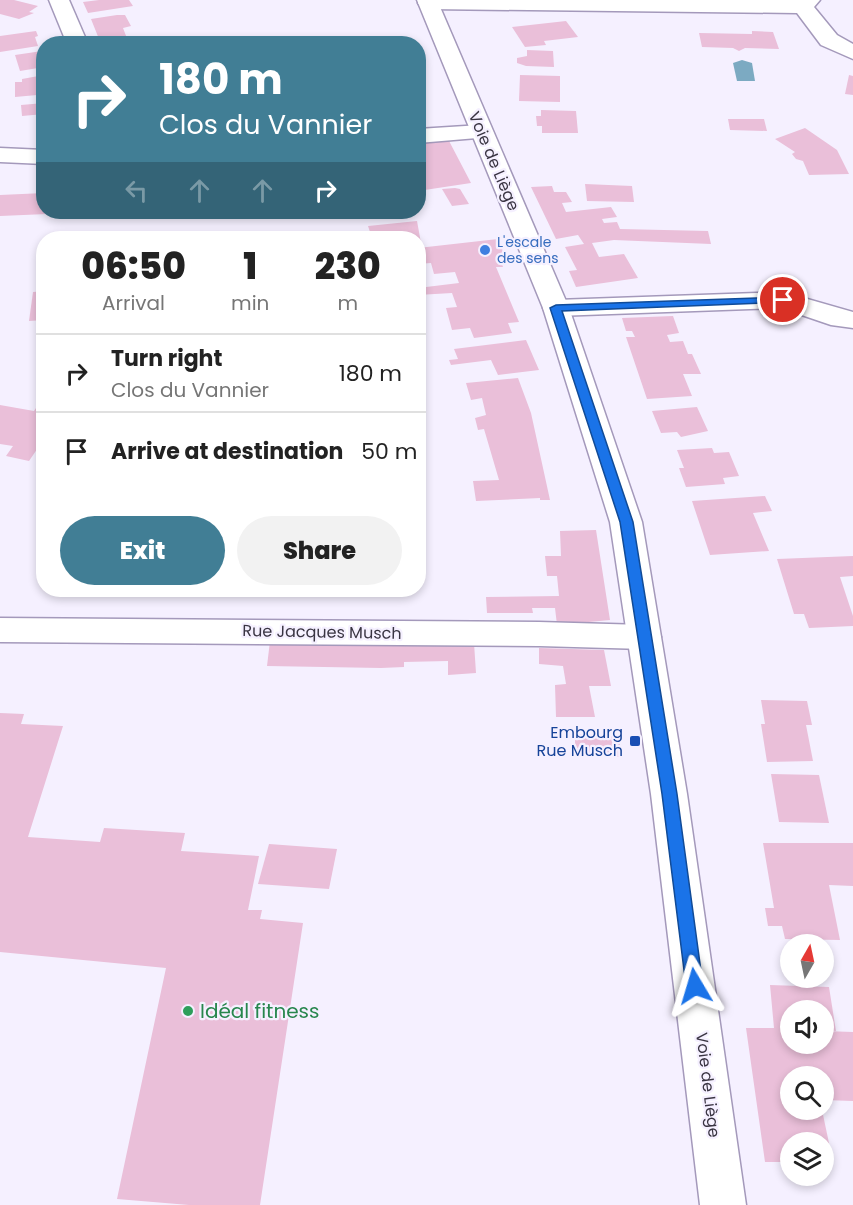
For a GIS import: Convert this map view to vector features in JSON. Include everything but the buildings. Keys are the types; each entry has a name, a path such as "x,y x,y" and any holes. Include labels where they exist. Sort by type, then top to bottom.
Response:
{"street":[{"path":"59,0 75,36"},
{"path":"427,2 807,4 829,40 853,53"},
{"name":"Voie de Liège","path":"427,2 556,308 626,522 669,794 723,1205"},
{"path":"426,135 481,132"},
{"path":"0,155 36,157"},
{"path":"556,308 783,300 841,319 853,320"},
{"name":"Rue Jacques Musch","path":"0,630 527,634 644,638"}],"water":[{"path":"742,60 752,63 755,81 737,81 733,63"}],"place":[{"name":"L'escale des sens","path":"485,250"},
{"name":"Embourg Rue Musch","path":"635,741"},
{"name":"Idéal fitness","path":"188,1011"}],"route":[{"path":"695,986 669,794 626,522 556,308 783,300"}]}
